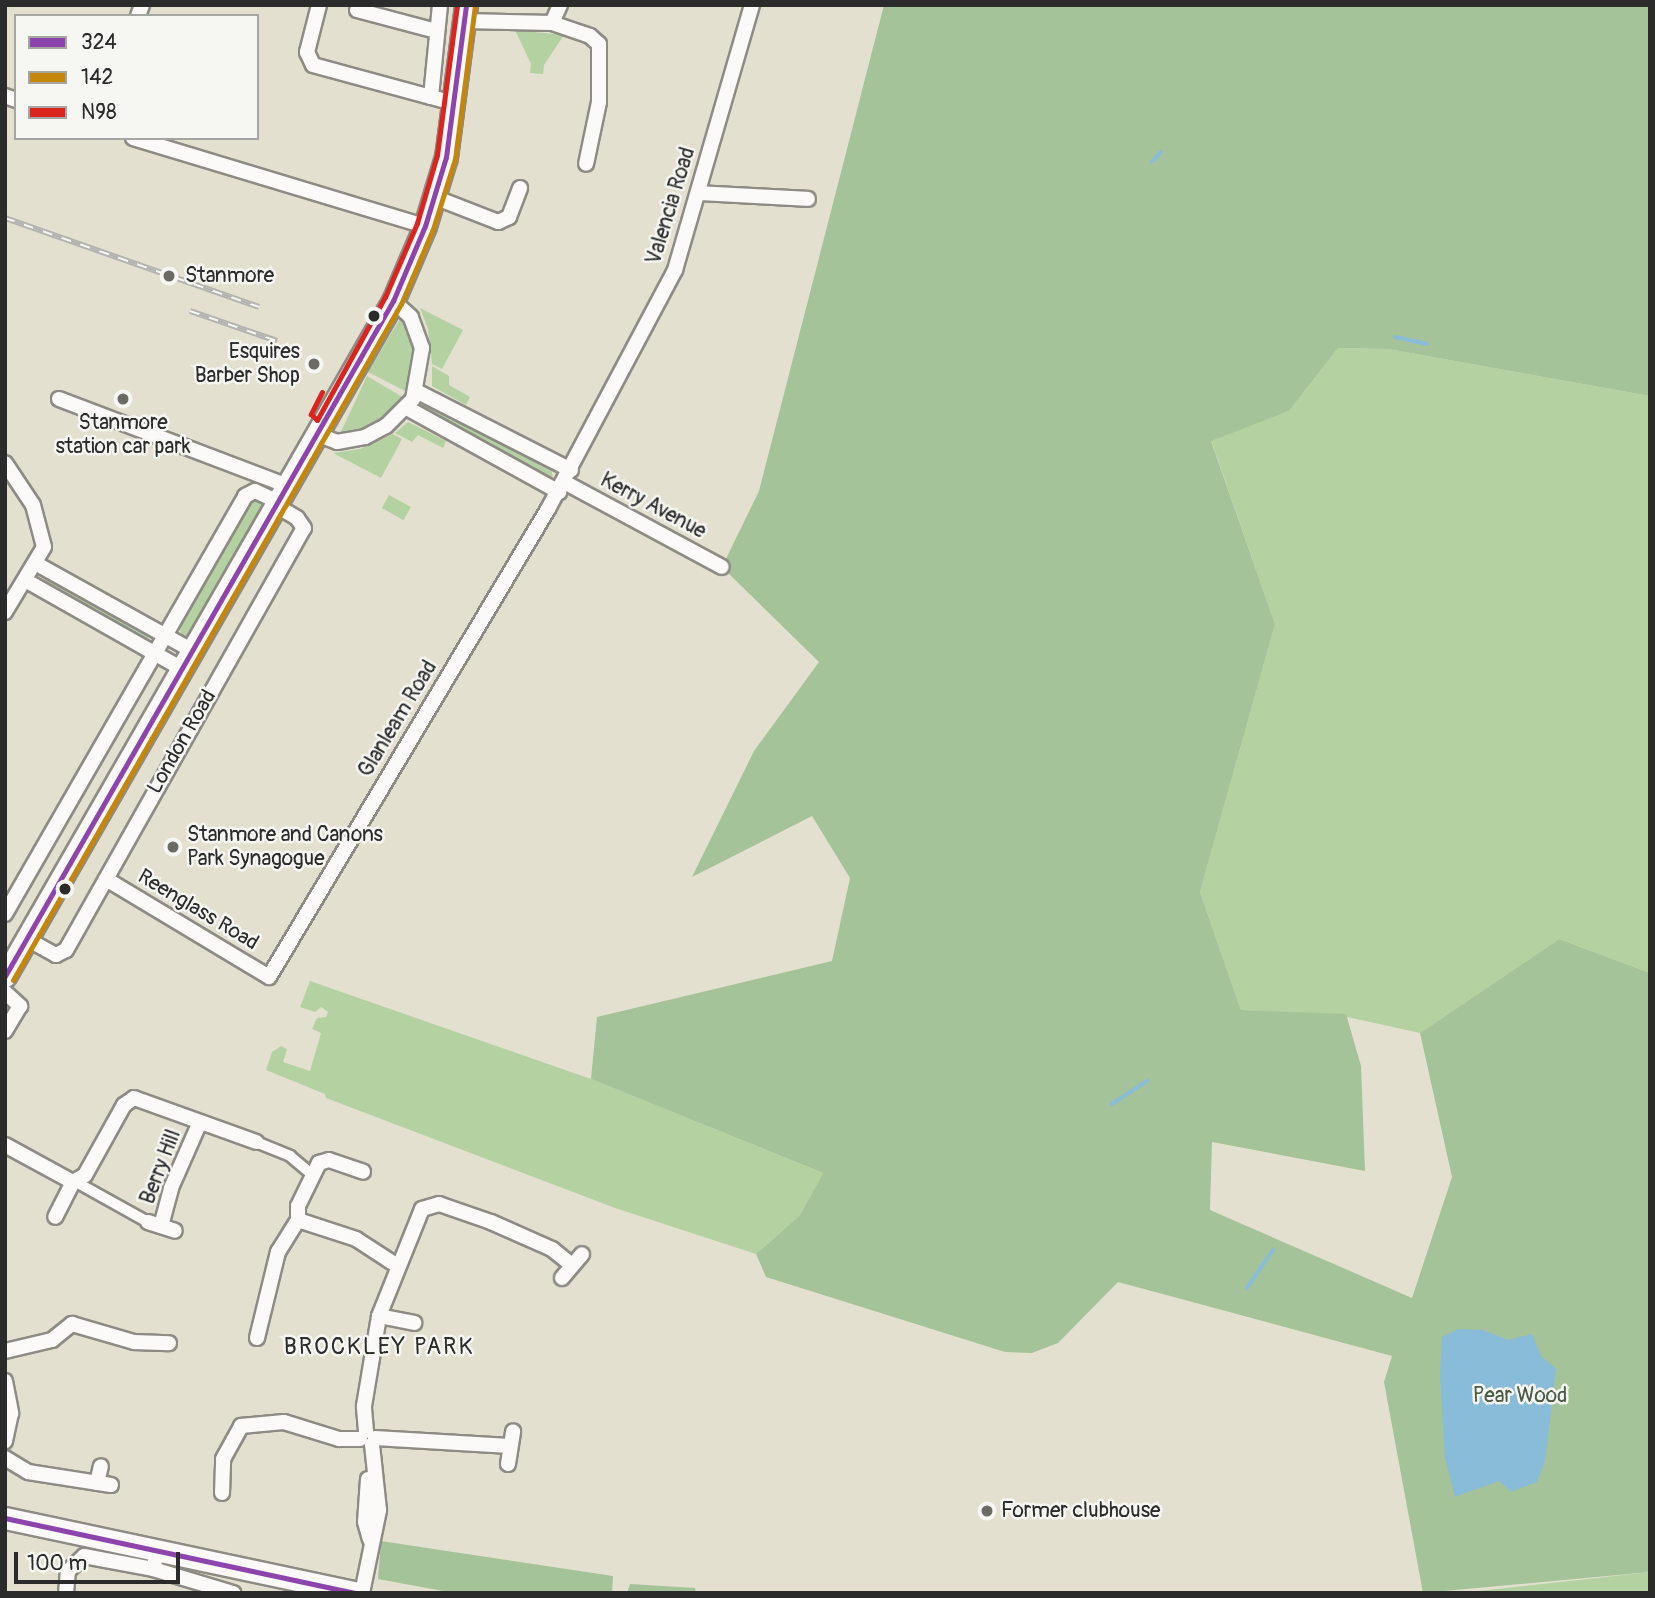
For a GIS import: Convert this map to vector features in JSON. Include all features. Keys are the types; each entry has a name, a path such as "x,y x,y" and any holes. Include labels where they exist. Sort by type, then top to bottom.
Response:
{"main road":[{"name":"London Road","path":"5,976 393,301 425,226 434,197 454,103 465,13"},
{"path":"5,1518 156,1559 359,1593"}],"street":[{"path":"319,5 307,52 313,65 454,103"},
{"path":"431,97 440,5"},
{"path":"552,23 560,5"},
{"name":"Valencia Road","path":"564,481 681,258 752,5"},
{"path":"357,10 436,31"},
{"path":"465,13 552,23 590,36 599,44 599,102 586,164"},
{"path":"140,140 425,226"},
{"path":"434,197 498,222 509,217 520,188"},
{"path":"698,193 808,199"},
{"path":"318,435 338,442 365,437 407,408 416,391 422,362 420,337 408,311 393,301"},
{"name":"Kerry Avenue","path":"416,391 564,481 722,567"},
{"path":"59,399 281,498"},
{"name":"Kerry Avenue","path":"407,408 564,481"},
{"path":"5,463 27,492 38,517 44,547 5,612"},
{"name":"Glanleam Road","path":"269,977 564,481"},
{"name":"London Road","path":"5,914 245,496 255,491 281,498 304,528 106,879 62,955 27,939"},
{"path":"35,563 165,636 188,660"},
{"path":"25,580 155,654 188,660"},
{"name":"Reenglass Road","path":"106,879 269,977"},
{"path":"5,992 20,1006 5,1031"},
{"name":"Berry Hill","path":"75,1182 85,1175 131,1100 139,1098 256,1142"},
{"name":"Berry Hill","path":"162,1227 171,1188 200,1122"},
{"path":"256,1142 290,1156 310,1173"},
{"path":"5,1145 162,1227"},
{"path":"257,1338 278,1252 298,1220 298,1206 310,1173 319,1163 329,1160 363,1172"},
{"path":"55,1217 75,1182"},
{"path":"359,1593 380,1500 367,1440 364,1406 379,1316 396,1265 418,1214 433,1204 491,1222 577,1259 562,1278"},
{"path":"298,1220 356,1239 396,1265"},
{"path":"379,1316 414,1324"},
{"path":"5,1351 52,1340 72,1324 134,1342 169,1343"},
{"path":"5,1381 11,1413 5,1441"},
{"path":"222,1493 223,1459 241,1426 284,1422 338,1439 424,1439 469,1447 510,1446"},
{"path":"508,1464 513,1431"},
{"path":"5,1458 27,1472 104,1484 101,1466"},
{"path":"66,1593 68,1571 84,1556 156,1559 233,1593"}],"green space":[{"name":"Pear Wood","path":"884,5 1650,5 1650,396 1388,349 1338,348 1289,411 1211,441 1275,624 1200,892 1241,1010 1346,1014 1361,1066 1365,1171 1212,1142 1210,1210 1412,1298 1452,1177 1420,1033 1559,939 1650,973 1650,1572 1423,1593 1384,1382 1392,1356 1118,1282 1058,1343 1032,1353 1005,1352 766,1277 756,1254 800,1215 823,1173 591,1079 597,1017 832,961 850,878 812,816 692,877 754,751 819,662 722,567 759,491"},
{"path":"515,30 564,35 544,65 543,74 530,73 531,64"},
{"path":"420,308 463,330 442,369 432,364 428,329"},
{"path":"401,317 416,345 409,393 368,372"},
{"path":"1338,348 1388,349 1650,396 1650,973 1559,939 1420,1033 1347,1017 1241,1010 1200,892 1275,624 1211,440 1289,411"},
{"path":"432,366 449,376 449,385 470,397 466,405 432,386"},
{"path":"367,376 406,399 372,428 339,436"},
{"path":"426,401 551,469 553,476 549,478 420,408"},
{"path":"408,422 446,441 443,448 418,435 412,442 395,433"},
{"path":"393,434 402,439 381,478 333,453 360,449"},
{"path":"389,495 411,507 404,520 382,508"},
{"path":"254,497 264,502 261,511 189,636 182,636 179,625 247,501"},
{"path":"48,575 150,634 145,643 43,584"},
{"path":"310,981 591,1079 823,1173 800,1215 756,1254 615,1208 326,1098 325,1094 266,1070 272,1052 281,1046 287,1049 283,1062 310,1071 321,1033 312,1029 317,1018 326,1017 328,1012 321,1007 315,1012 300,1007"},
{"path":"381,1541 613,1576 612,1593 454,1593 378,1579"},
{"path":"1650,1572 1650,1593 1460,1593"},
{"path":"630,1584 695,1588 696,1593 627,1593"}],"water":[{"path":"1459,1329 1483,1330 1508,1340 1532,1334 1541,1356 1556,1369 1545,1461 1537,1482 1511,1492 1499,1481 1455,1497 1445,1458 1440,1375 1442,1337"}],"waterway":[{"path":"1152,162 1161,152"},
{"path":"1395,337 1427,344"},
{"path":"1112,1104 1147,1081"},
{"path":"1247,1288 1273,1250"}],"railway":[{"path":"5,218 259,307"},
{"path":"190,311 277,341"}],"transit line":[{"name":"N98","path":"322,392 311,414 317,420 385,297 417,223 437,155 457,5"},
{"name":"324","path":"5,976 393,301 425,226 446,157 466,5"},
{"name":"142","path":"13,980 401,304 433,229 455,159 475,6"},
{"name":"324","path":"5,1518 356,1593"}],"place":[{"name":"Stanmore","path":"169,276"},
{"name":"Esquires Barber Shop","path":"314,364"},
{"name":"Stanmore station car park","path":"123,399"},
{"name":"Stanmore and Canons Park Synagogue","path":"173,847"},
{"name":"Former clubhouse","path":"987,1511"}],"district":[{"name":"BROCKLEY PARK","path":"379,1347"}]}
